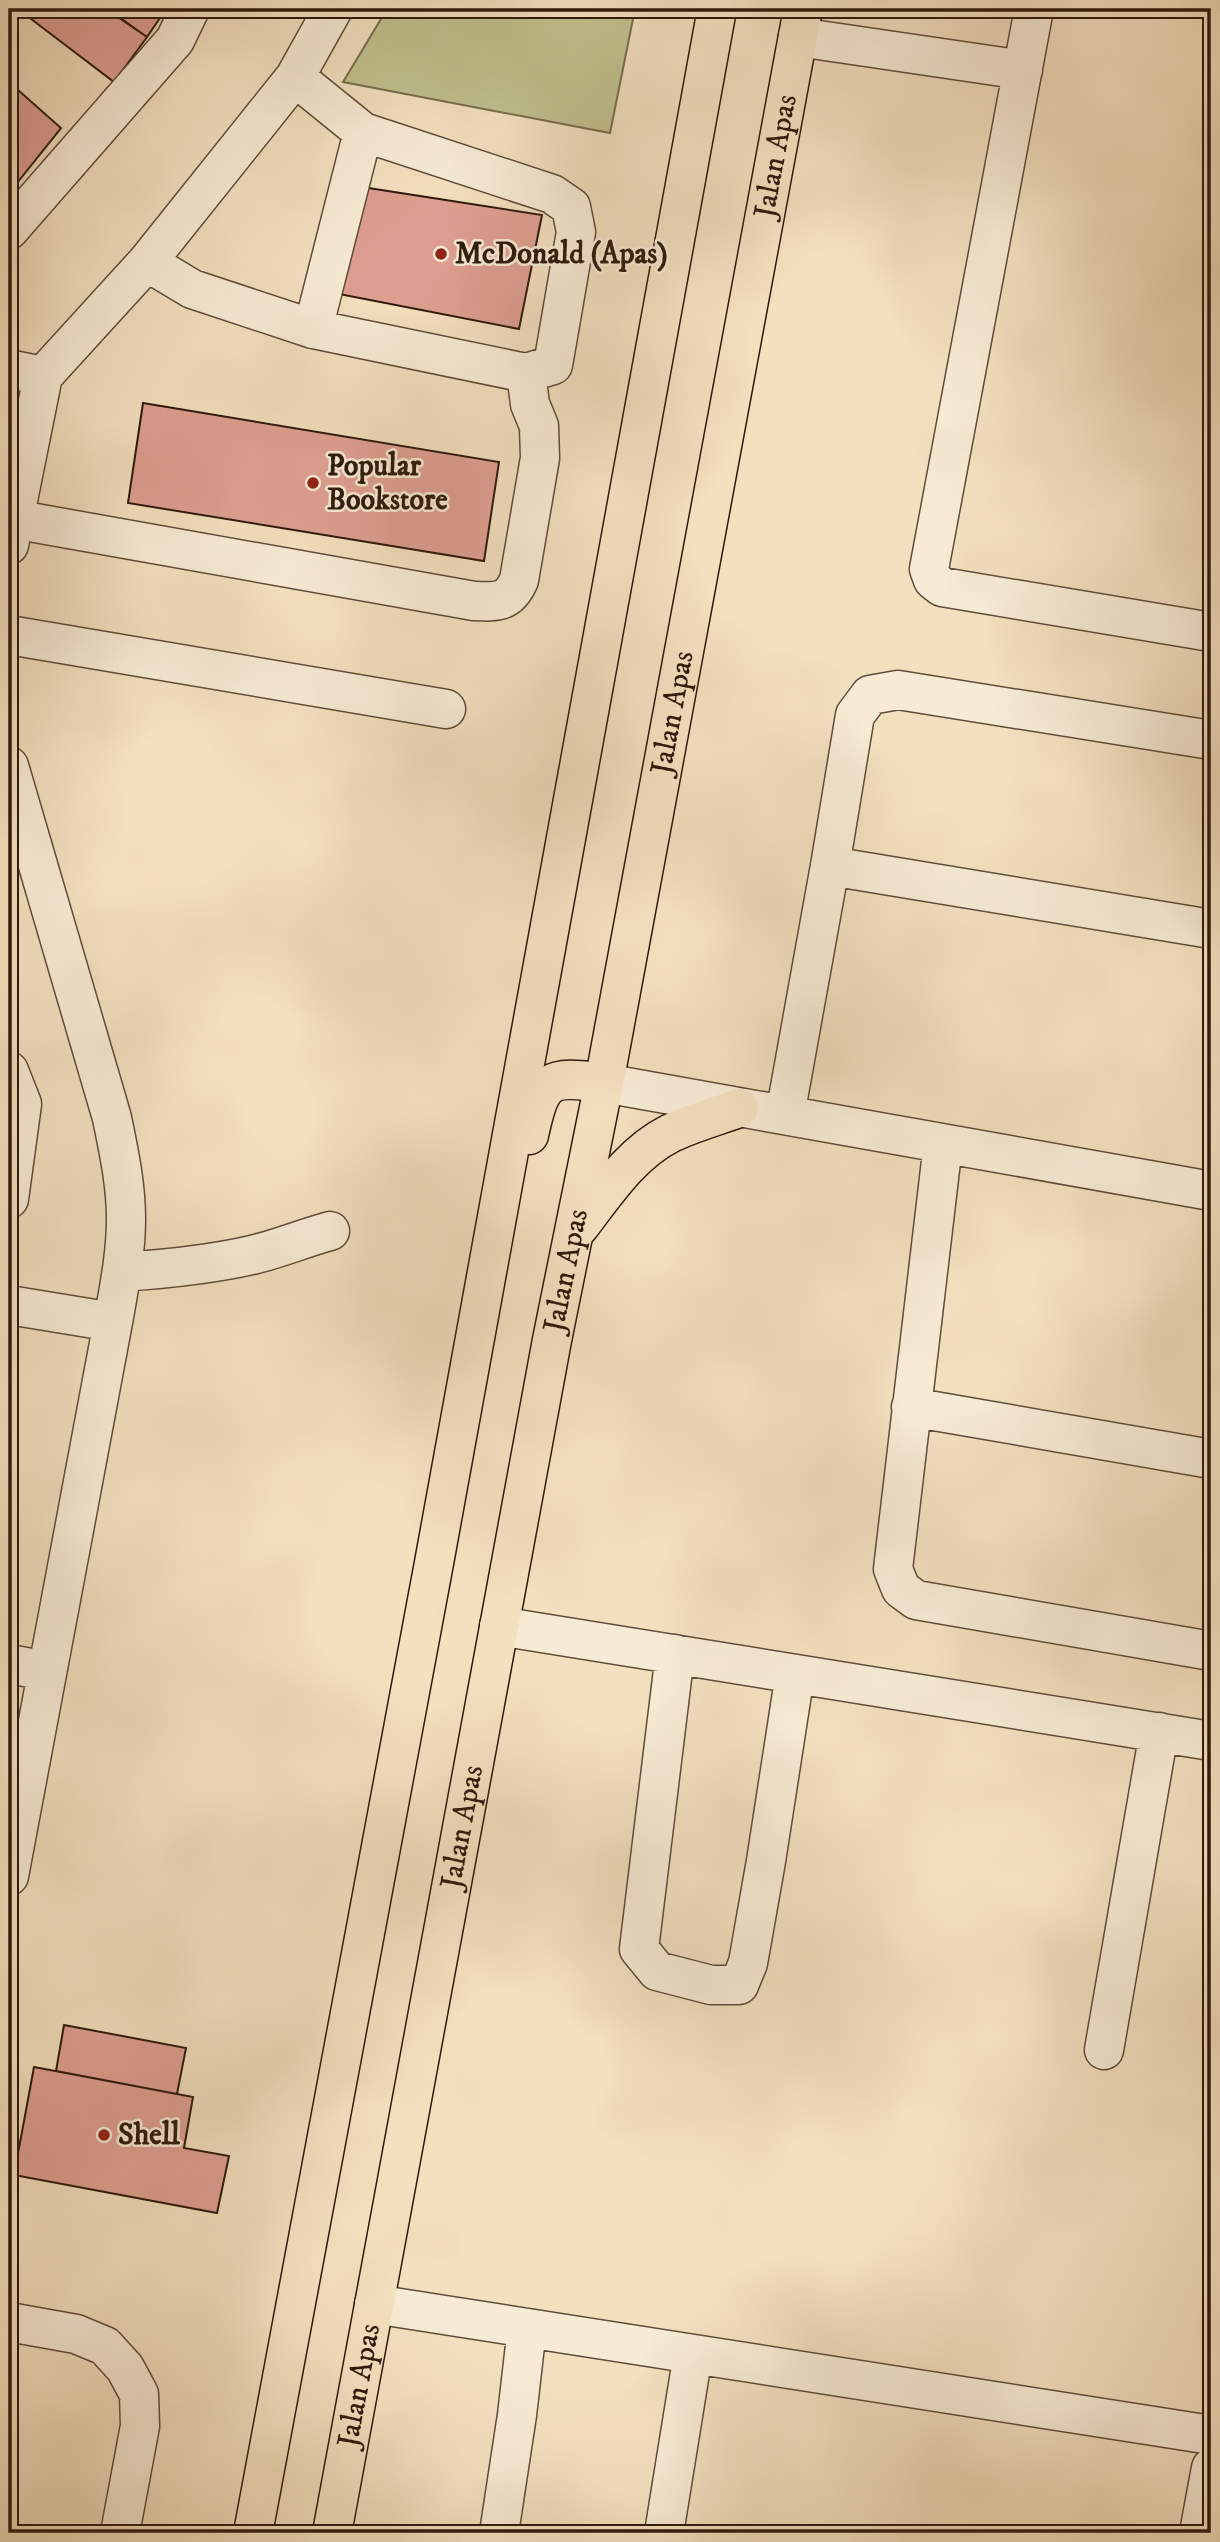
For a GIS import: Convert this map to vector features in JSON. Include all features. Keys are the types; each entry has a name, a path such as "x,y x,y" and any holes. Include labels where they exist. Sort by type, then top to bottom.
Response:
{"highway":[{"path":"253,2533 434,1563 717,9"},
{"name":"Jalan Apas","path":"332,2533 508,1574 604,1083 800,23"},
{"path":"493,1232 504,1224 513,1211 538,1097 550,1084 568,1078 604,1083"},
{"path":"574,1234 612,1183 644,1150 672,1133 738,1108"}],"street":[{"path":"9,230 175,40 190,9"},
{"path":"333,9 295,77 147,262 26,372 11,532 474,601 504,600 514,591 519,580 541,458 539,426 530,404 526,373"},
{"path":"1034,9 929,569 933,580 942,587 1211,632"},
{"path":"800,23 1023,70"},
{"path":"147,262 192,289 313,330 526,373 552,365 576,232 570,207 552,194 363,132 295,77"},
{"path":"313,330 363,132"},
{"path":"9,635 446,709"},
{"path":"785,1115 855,715 870,695 898,690 1211,740"},
{"path":"9,766 112,1118 124,1184 126,1220 122,1272 9,1876"},
{"path":"830,866 1211,929"},
{"path":"9,1071 22,1104 9,1199"},
{"path":"604,1083 1211,1191"},
{"path":"943,1144 893,1569 901,1589 916,1600 1211,1651"},
{"path":"122,1272 174,1269 230,1260 255,1255 330,1231"},
{"path":"9,1306 110,1336"},
{"path":"911,1407 1211,1459"},
{"path":"499,1626 1211,1741"},
{"path":"675,1654 639,1949 657,1971 711,1985 740,1985 748,1963 795,1674"},
{"path":"9,1664 47,1671"},
{"path":"1104,2050 1159,1732"},
{"path":"374,2304 1211,2435"},
{"path":"9,2322 76,2334 105,2346 125,2368 139,2394 139,2426 120,2533"},
{"path":"499,2533 527,2328"},
{"path":"664,2533 694,2354"},
{"path":"1199,2533 1211,2469"}],"green space":[{"path":"387,9 635,9 610,133 343,82"}],"building":[{"path":"18,9 106,9 147,37 114,82"},
{"path":"108,9 166,9 147,37"},
{"path":"9,82 61,128 9,193"},
{"name":"McDonald (Apas)","path":"362,187 542,215 519,329 339,294"},
{"name":"Popular Bookstore","path":"143,403 499,462 484,561 128,503"},
{"path":"64,2025 186,2048 177,2094 56,2071"},
{"name":"Shell","path":"34,2067 193,2097 184,2148 229,2156 217,2213 14,2175"}],"place":[{"name":"McDonald (Apas)","path":"441,254"},
{"name":"Popular Bookstore","path":"313,483"},
{"name":"Shell","path":"104,2135"}]}
